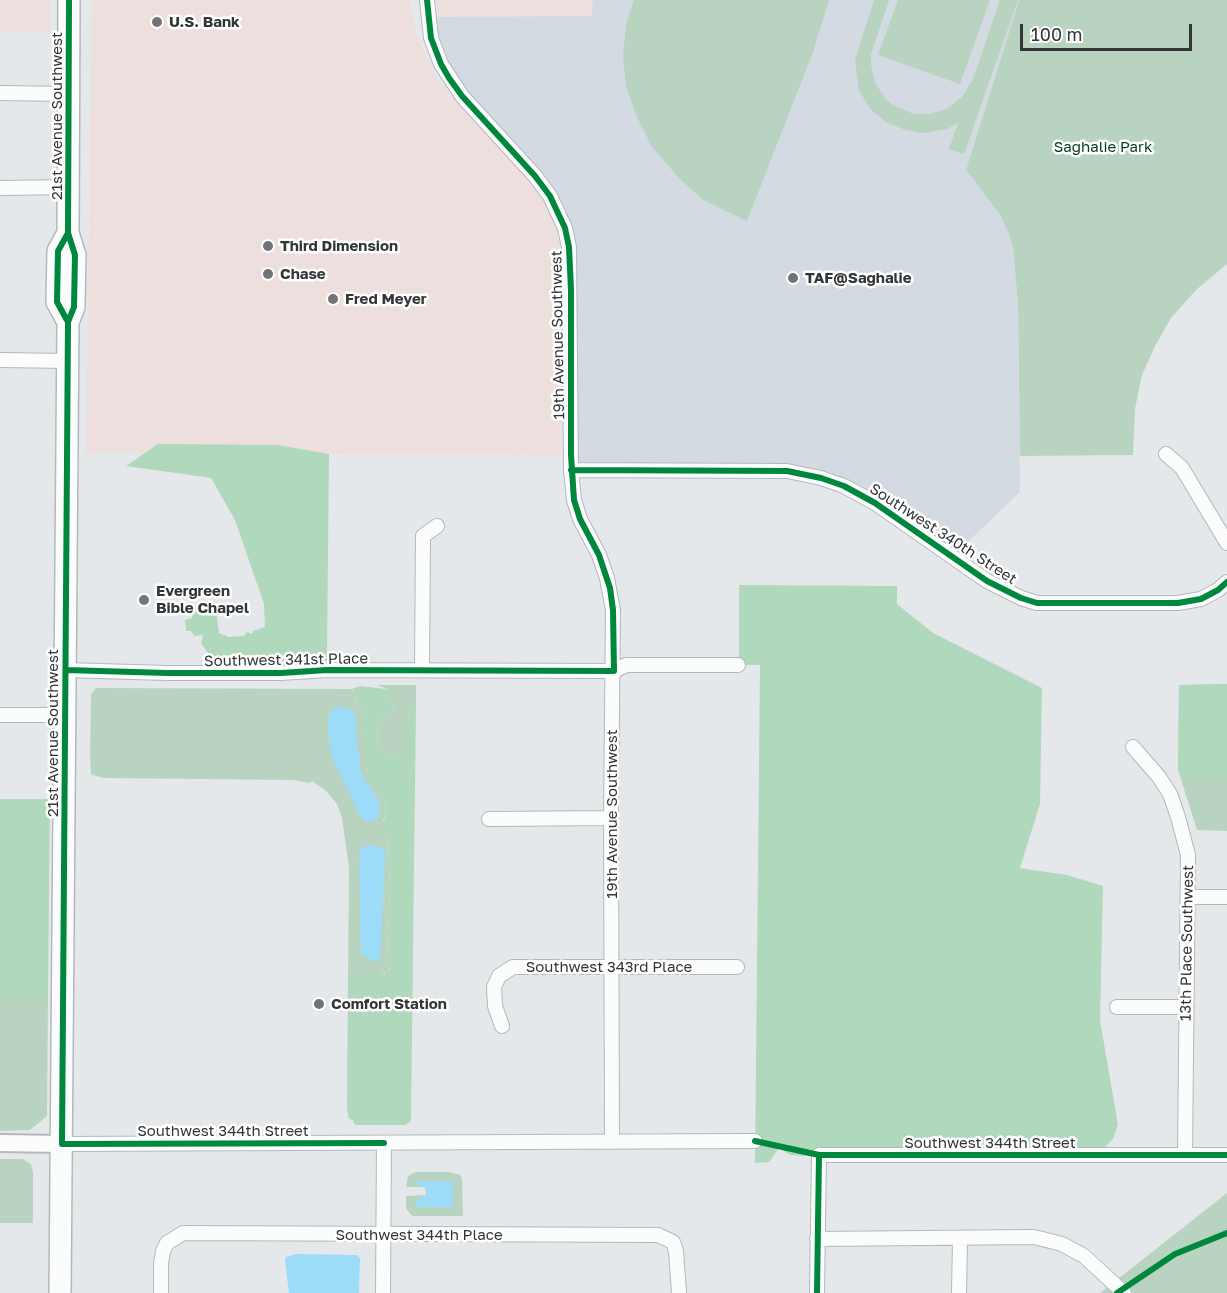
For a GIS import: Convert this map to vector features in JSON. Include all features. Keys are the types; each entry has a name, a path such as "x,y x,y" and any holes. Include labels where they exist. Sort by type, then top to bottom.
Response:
{"main road":[{"name":"21st Avenue Southwest","path":"60,1293 68,322 74,307 75,255 68,233 69,0"}],"street":[{"name":"19th Avenue Southwest","path":"427,0 431,38 449,78 462,96 535,176 550,196 565,228 569,247 574,500 577,513 599,555 610,588 613,610 612,1142"},
{"path":"0,93 69,94"},
{"path":"0,188 68,187"},
{"path":"0,360 68,361"},
{"path":"1166,454 1182,468 1227,543"},
{"name":"Southwest 340th Street","path":"572,470 754,470 794,472 821,478 844,486 875,503 987,581 1021,598 1037,603 1178,603 1201,599 1227,582"},
{"path":"422,670 423,536 437,526"},
{"name":"Southwest 341st Place","path":"66,670 167,673 422,670 614,671 626,665 738,665"},
{"path":"0,715 66,715"},
{"name":"13th Place Southwest","path":"1133,747 1159,777 1170,794 1188,855 1185,1155"},
{"path":"489,819 611,818"},
{"path":"1188,897 1227,897"},
{"name":"Southwest 343rd Place","path":"502,1026 495,1006 494,987 499,976 508,969 519,966 737,967"},
{"path":"1117,1007 1186,1007"},
{"name":"Southwest 344th Street","path":"0,1143 755,1142"},
{"path":"383,1293 384,1143"},
{"name":"Southwest 344th Street","path":"817,1239 819,1155 1227,1155"},
{"name":"Southwest 344th Place","path":"161,1293 161,1264 167,1243 183,1233 651,1234 663,1236 672,1242 676,1251 679,1293"},
{"path":"817,1293 817,1239 1034,1237 1051,1240 1084,1256 1124,1293"},
{"path":"959,1293 960,1239"}],"shaded area":[{"path":"0,0 50,0 50,33 0,33"},
{"path":"92,0 409,0 417,36 437,78 456,102 537,187 555,218 562,255 561,455 86,453"},
{"path":"436,0 593,0 593,16 439,17"},
{"name":"TAF@Saghalie","path":"593,0 1019,0 966,170 1000,215 1013,248 1018,303 1020,492 952,557 875,503 815,476 571,470 569,247 550,196 462,96 429,22 439,17 592,16"}],"green space":[{"path":"634,0 829,0 813,52 747,221 703,200 679,178 652,147 636,115 626,86 623,56 626,24"},
{"path":"874,0 889,0 871,54 875,83 893,105 911,113 930,114 948,108 963,96 973,79 1000,0 1018,0 964,154 949,149 958,123 947,129 924,133 905,130 886,122 870,109 859,90 855,60"},
{"path":"898,0 990,0 960,84 878,55"},
{"name":"Saghalie Park","path":"1019,0 1227,0 1227,264 1196,290 1171,318 1155,346 1142,375 1135,409 1133,455 1020,456 1018,303 1013,248 1000,215 966,170"},
{"path":"158,444 278,445 329,454 327,656 211,657 201,643 203,635 194,636 191,631 186,631 185,620 192,618 194,607 204,601 216,610 219,633 229,637 244,636 247,632 252,634 253,631 265,627 264,604 235,520 211,478 126,466"},
{"path":"739,585 897,586 897,604 933,633 1042,688 1040,804 1020,868 1067,875 1103,886 1100,1020 1118,1125 1113,1139 1105,1147 821,1147 804,1156 790,1155 779,1148 769,1162 755,1163 760,665 738,665"},
{"path":"327,656 327,661 288,665 212,665 211,657"},
{"path":"1227,684 1227,831 1197,830 1178,770 1179,685"},
{"path":"1227,684 1227,778 1195,778 1178,770 1179,685"},
{"path":"377,685 416,685 407,793 403,757 397,754 382,756 377,751 378,731 375,718 395,708 387,689"},
{"path":"360,686 390,691 391,701 395,708 375,718 378,731 377,749 382,756 397,754 403,756 407,785 408,712 411,706 416,705 411,1118 410,1122 405,1125 355,1125 353,1120 349,1119 347,1109 348,976 384,974 389,971 390,966 387,956 390,892 388,833 383,823 387,809 383,795 370,777 366,766 362,713 352,689"},
{"path":"96,688 352,689 362,713 367,770 383,795 387,809 383,821 388,833 390,892 387,956 390,965 388,972 348,976 349,868 342,818 337,804 326,791 312,781 309,783 294,780 104,778 91,774 91,694"},
{"path":"0,799 50,799 48,998 0,998"},
{"path":"0,998 48,998 47,1116 30,1130 0,1131"},
{"path":"0,1159 23,1159 31,1164 33,1223 0,1223"},
{"path":"415,1172 450,1172 460,1175 463,1216 413,1216 410,1214 406,1208 406,1196 426,1195 425,1187 406,1187 408,1176"},
{"path":"1227,1193 1227,1293 1100,1293"}],"water":[{"path":"342,706 350,709 355,715 360,768 379,804 380,817 372,822 365,821 358,813 333,761 329,744 328,717 333,709"},
{"path":"374,845 385,851 380,958 375,962 361,954 359,855 362,847"},
{"path":"415,1181 453,1182 453,1207 416,1207 415,1202 426,1195 426,1188 415,1184"},
{"path":"296,1254 357,1255 360,1258 359,1293 289,1293 285,1261 286,1257"}],"cycle path":[{"path":"68,233 69,0"},
{"path":"66,670 167,673 281,673 327,670 614,671 613,610 610,588 599,555 580,519 574,500 571,455 571,290 569,247 565,228 550,196 535,176 462,96 449,78 431,38 427,0"},
{"path":"68,322 57,302 58,251 68,233 75,255 74,307 68,322 62,1144 384,1143"},
{"path":"571,470 787,471 821,478 844,486 875,503 987,581 1021,598 1037,603 1178,603 1201,599 1227,582"},
{"path":"755,1141 819,1155 1227,1155"},
{"path":"817,1293 819,1155"},
{"path":"1117,1293 1175,1254 1227,1233"}],"place":[{"name":"U.S. Bank","path":"157,22"},
{"name":"Third Dimension","path":"268,246"},
{"name":"Chase","path":"268,274"},
{"name":"TAF@Saghalie","path":"793,278"},
{"name":"Fred Meyer","path":"333,299"},
{"name":"Evergreen Bible Chapel","path":"144,600"},
{"name":"Comfort Station","path":"319,1004"}]}
